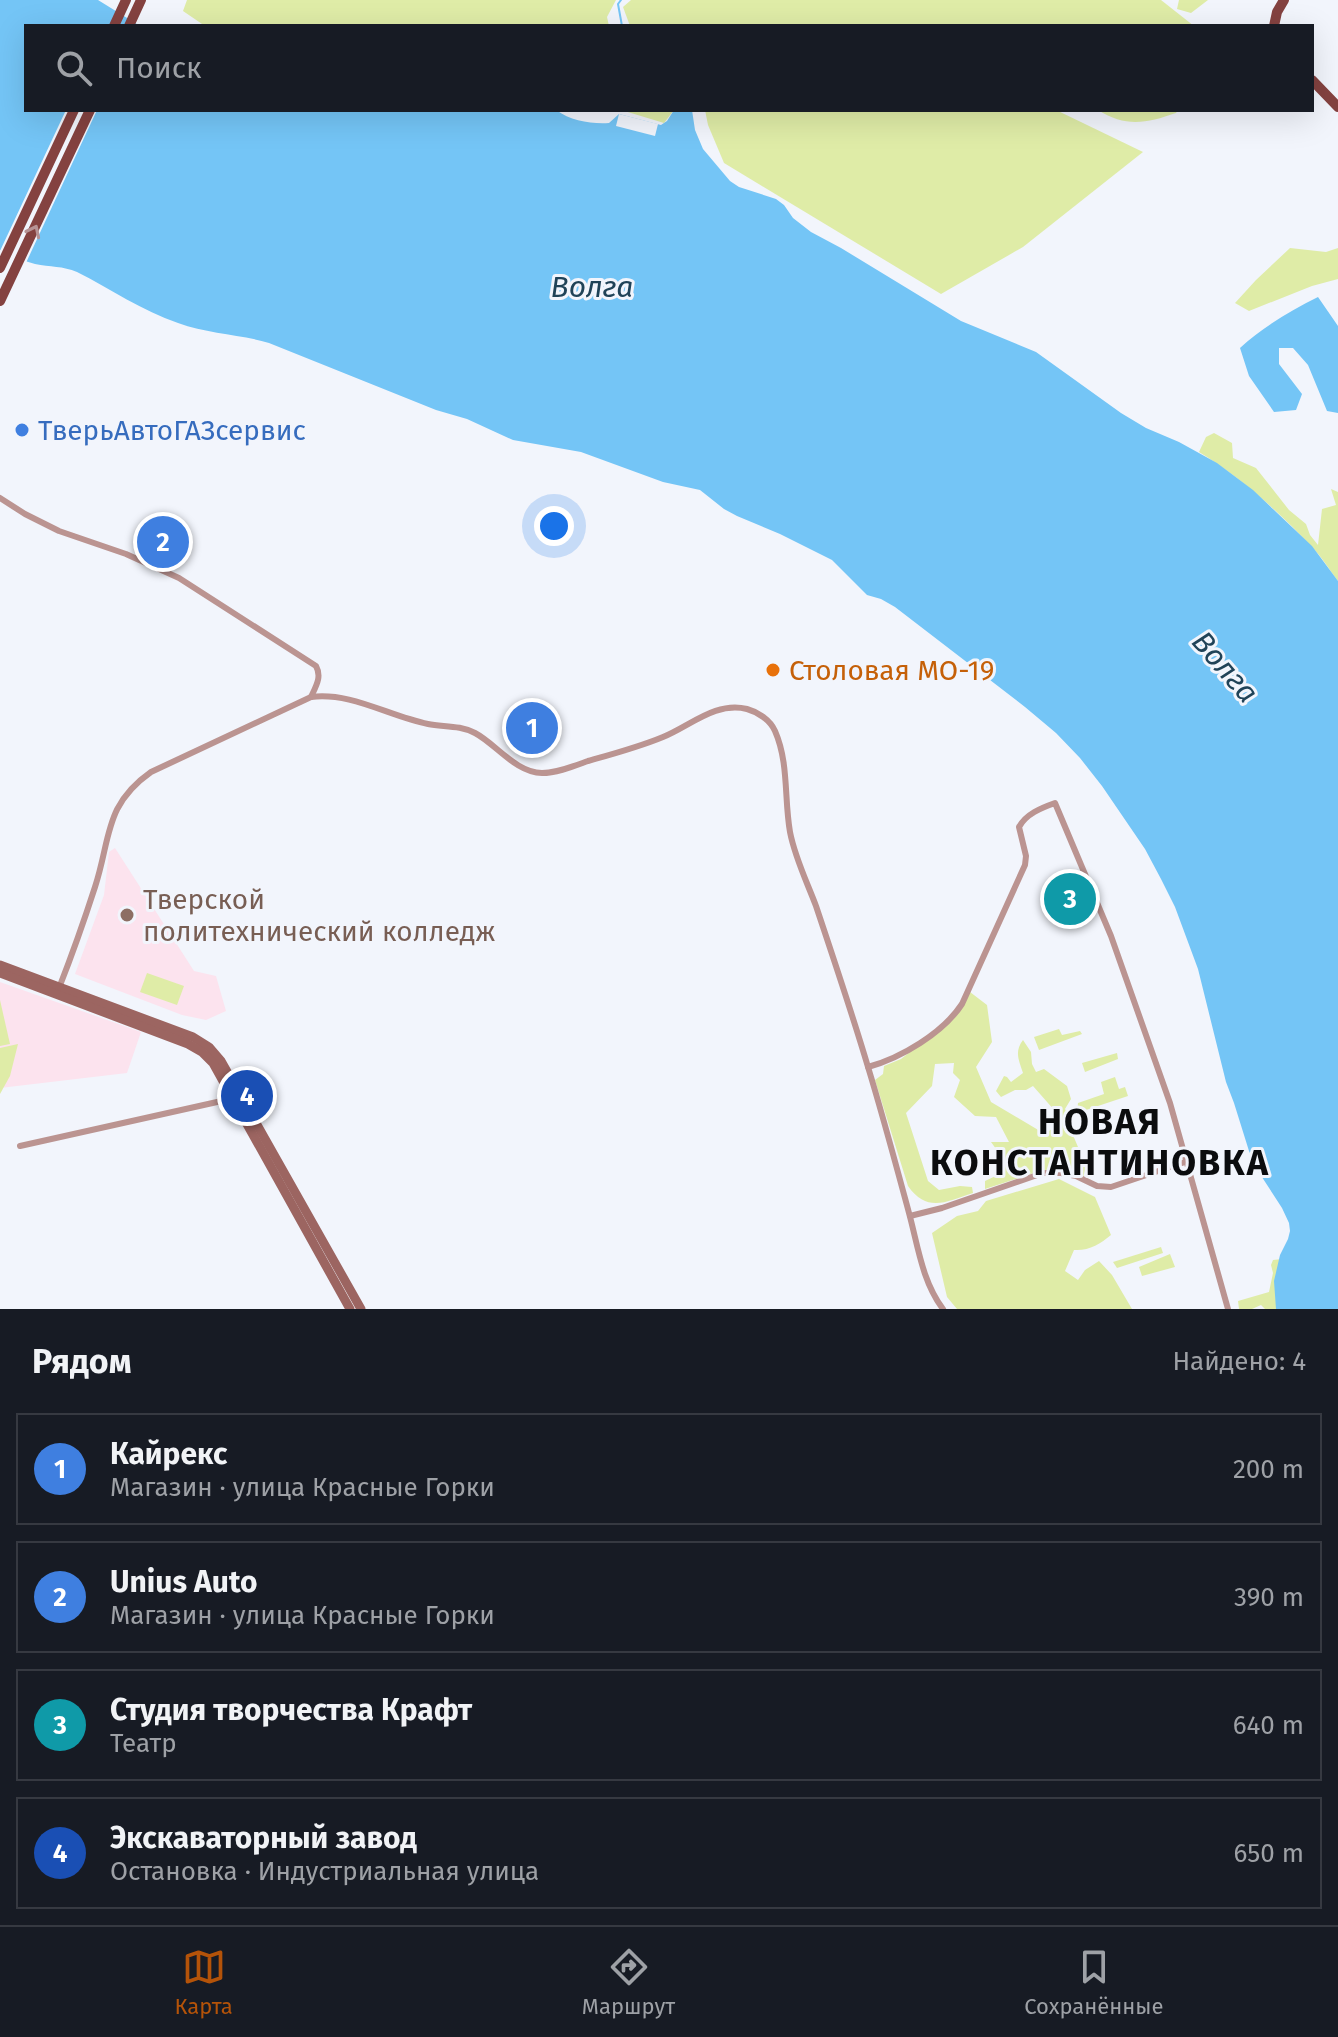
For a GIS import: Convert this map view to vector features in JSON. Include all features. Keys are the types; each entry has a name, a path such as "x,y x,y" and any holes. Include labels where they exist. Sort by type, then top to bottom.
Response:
{"main road":[{"path":"115,24 126,0"},
{"path":"130,24 141,0"},
{"path":"1274,24 1284,0"},
{"path":"1314,82 1338,107"},
{"path":"0,268 73,112"},
{"path":"0,301 89,112"}],"street":[{"path":"0,498 59,531 126,554 194,586 316,666 319,680 311,697"},
{"path":"58,990 98,878 112,818 132,787 151,772 311,697 345,698 427,724 468,730 525,769 537,772 563,769 645,744 723,708 746,708 766,719 775,731 783,757 790,831 795,851 868,1067 918,1255 933,1296 943,1309"},
{"path":"868,1067 900,1056 921,1043 955,1014 1025,865 1019,827 1035,811 1055,803 1111,936 1170,1103 1228,1309"},
{"path":"0,965 195,1048 213,1063 237,1097 361,1309"},
{"path":"0,973 58,990"},
{"path":"20,1146 237,1097"},
{"path":"237,1097 350,1309"},
{"path":"910,1216 1043,1173 1076,1176 1106,1188 1185,1162"}],"shaded area":[{"name":"Тверской политехнический колледж","path":"115,848 194,971 216,976 226,1011 206,1020 182,1015 75,974 104,895 109,852"},
{"name":"Тверской политехнический колледж","path":"0,982 141,1032 127,1073 0,1088"}],"green space":[{"path":"187,0 616,0 607,17 609,24 202,24 183,11"},
{"path":"631,0 1161,0 1191,24 629,24 623,7"},
{"path":"1179,0 1208,0 1191,13 1177,9"},
{"path":"628,112 672,112 664,123"},
{"path":"705,112 1060,112 1143,152 1023,247 941,294 724,163"},
{"path":"1101,112 1177,112 1137,122"},
{"path":"1290,248 1326,252 1338,248 1338,279 1249,311 1235,303 1256,280"},
{"path":"1214,433 1232,443 1233,458 1256,468 1289,510 1306,524 1318,545 1322,509 1336,505 1331,489 1338,492 1338,581 1315,550 1271,507 1199,452 1206,437"},
{"path":"147,973 184,986 177,1005 140,992"},
{"path":"970,992 987,1005 992,1042 976,1067 991,1102 1045,1134 1053,1128 1055,1111 1033,1086 1001,1097 996,1091 1004,1076 1011,1082 1023,1073 1018,1052 1023,1040 1031,1052 1036,1072 1044,1069 1067,1086 1071,1099 1065,1109 1086,1166 1083,1178 1043,1170 985,1189 985,1181 1002,1173 1004,1160 991,1142 1009,1142 996,1117 975,1116 954,1097 960,1080 953,1073 954,1063 935,1064 932,1086 906,1113 928,1181 939,1190 972,1187 973,1193 938,1203 922,1200 908,1186 875,1080 883,1074 884,1066 901,1059 956,1016"},
{"path":"0,1000 10,1044 0,1046"},
{"path":"1059,1029 1062,1035 1080,1031 1082,1034 1039,1050 1034,1037"},
{"path":"18,1044 10,1076 0,1094 0,1048"},
{"path":"1117,1053 1118,1059 1085,1072 1082,1063"},
{"path":"1115,1077 1119,1089 1125,1087 1128,1096 1077,1113 1078,1103 1104,1094 1101,1082"},
{"path":"1059,1179 1095,1197 1111,1235 1094,1246 1074,1250 1065,1271 1078,1280 1085,1270 1099,1261 1112,1275 1132,1309 957,1309 947,1297 932,1233 957,1216 978,1211 986,1201"},
{"path":"1161,1247 1163,1253 1117,1268 1113,1262"},
{"path":"1170,1254 1175,1267 1142,1276 1139,1267"},
{"path":"1282,1259 1282,1309 1265,1309 1261,1305 1239,1309 1238,1301 1269,1292 1273,1273 1271,1265 1273,1260"}],"water":[{"name":"Волга","path":"0,0 98,0 137,24 24,24 24,112 559,112 588,122 609,123 619,114 661,125 673,112 692,112 695,130 703,149 730,181 776,199 811,232 961,321 1036,352 1121,413 1217,463 1253,490 1312,546 1338,581 1338,1309 1276,1309 1274,1281 1280,1255 1288,1239 1289,1223 1249,1151 1226,1082 1198,969 1175,907 1145,849 1102,786 1056,733 1025,707 895,607 867,595 832,560 737,516 700,490 663,482 581,452 513,440 467,419 436,410 269,343 178,323 139,306 77,272 31,263 0,250"},
{"path":"1318,297 1338,326 1338,413 1327,411 1308,365 1293,348 1279,348 1279,364 1302,394 1296,410 1274,412 1249,376 1240,348 1277,320"}],"pier":[{"path":"65,112 96,112 25,265 0,255"},
{"path":"619,114 658,124 655,136 616,126"}],"waterway":[{"path":"621,0 618,4 622,24"}],"place":[{"name":"ТверьАвтоГАЗсервис","path":"22,430"},
{"name":"Unius Auto","path":"163,542"},
{"name":"Столовая МО-19","path":"773,670"},
{"name":"Кайрекс","path":"532,728"},
{"name":"Студия творчества Крафт","path":"1070,899"},
{"name":"Тверской политехнический колледж","path":"127,915"},
{"name":"Экскаваторный завод","path":"247,1096"}],"district":[{"name":"НОВАЯ КОНСТАНТИНОВКА","path":"1100,1142"}]}
